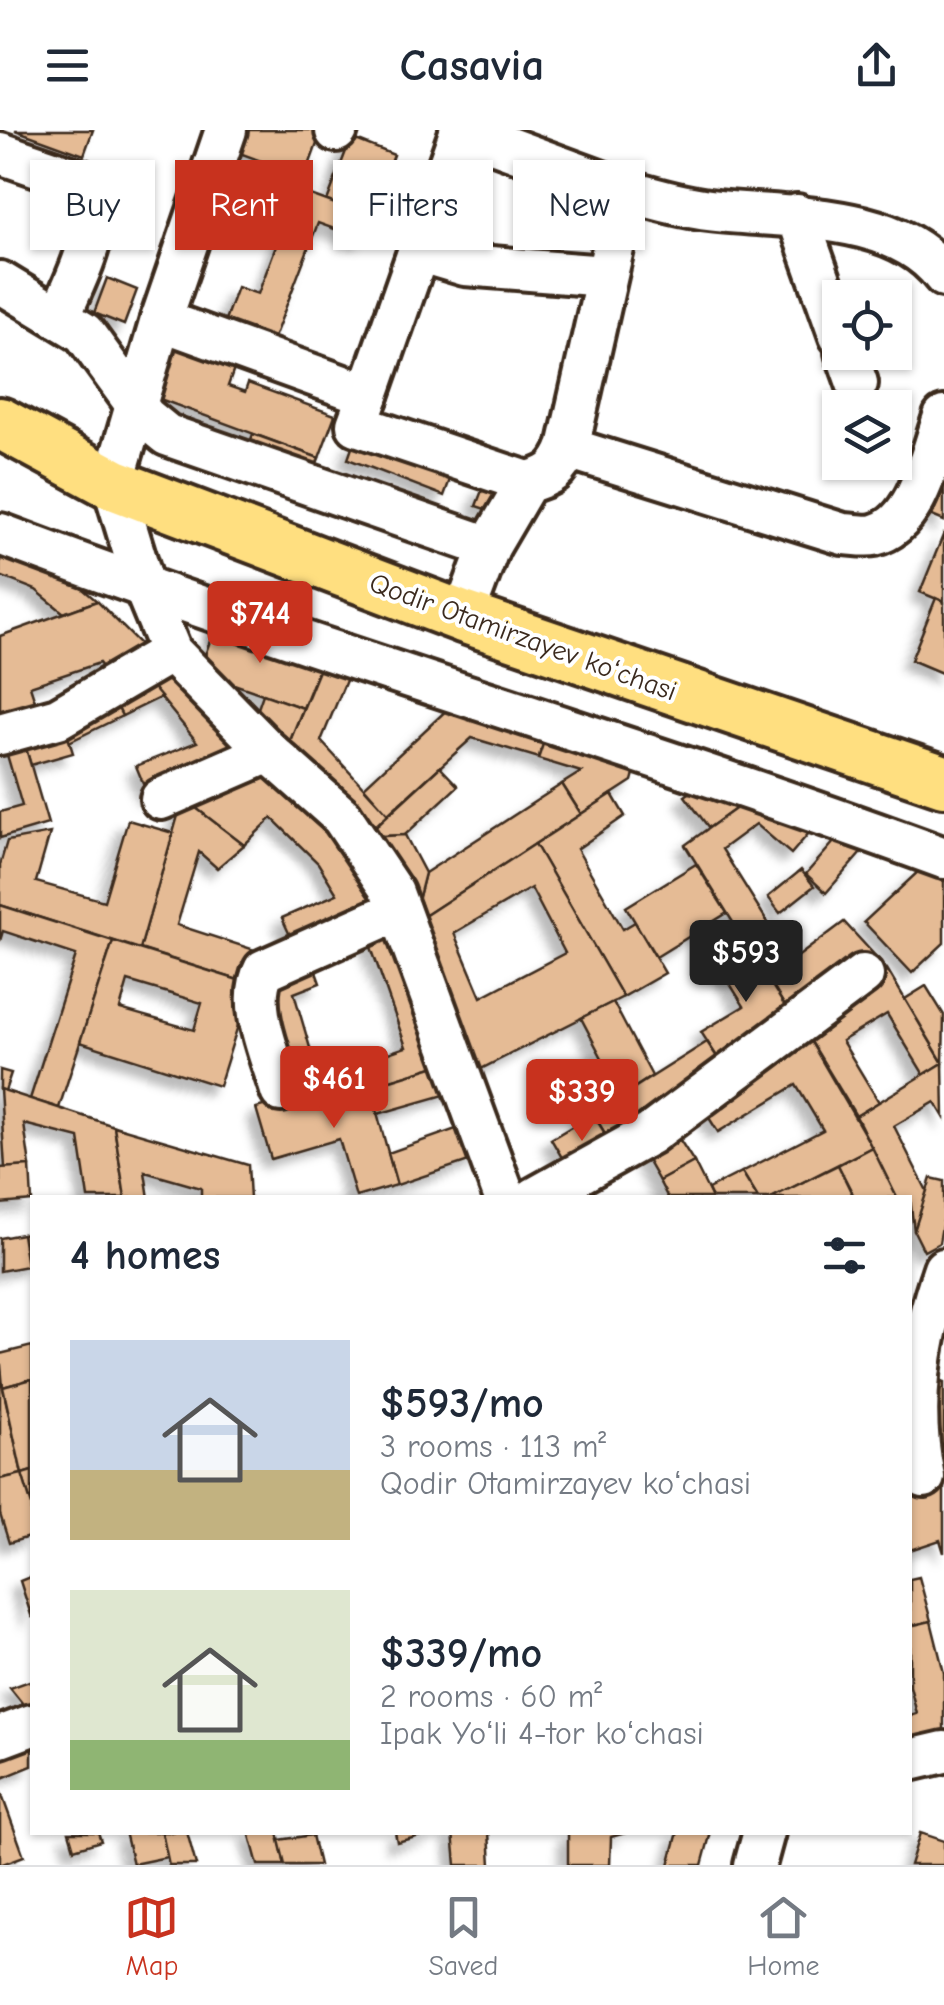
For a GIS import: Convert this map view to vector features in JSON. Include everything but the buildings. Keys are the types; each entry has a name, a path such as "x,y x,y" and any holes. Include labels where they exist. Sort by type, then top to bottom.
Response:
{"main road":[{"name":"Qodir Otamirzayev koʻchasi","path":"13,436 113,484 463,617 944,782"}],"street":[{"path":"226,130 161,320 113,484 145,589 171,652 358,835 399,910 503,1195"},
{"path":"542,160 460,130 357,424 527,482 547,478 561,465 568,448 611,250"},
{"path":"0,153 82,181 94,202 93,230 60,317"},
{"path":"645,196 691,208 796,216 870,231 904,246 944,276"},
{"path":"796,216 822,287"},
{"path":"418,251 465,265 605,276"},
{"path":"0,282 60,317 102,353 136,405 168,436 489,547"},
{"path":"161,320 368,395"},
{"path":"568,448 842,534 874,535 899,522 916,492 944,416"},
{"path":"463,617 489,547 527,482"},
{"path":"0,534 145,589 753,788 944,858"},
{"path":"0,734 58,718 171,652"},
{"path":"162,799 269,752"},
{"path":"281,1091 257,1002 257,982 264,970 399,910"},
{"path":"540,1195 650,1134 863,974"},
{"path":"926,1477 916,1439 919,1366 929,1313 944,1269"},
{"path":"0,1736 30,1726"},
{"path":"912,1760 944,1752"},
{"path":"755,1865 763,1835"}]}
